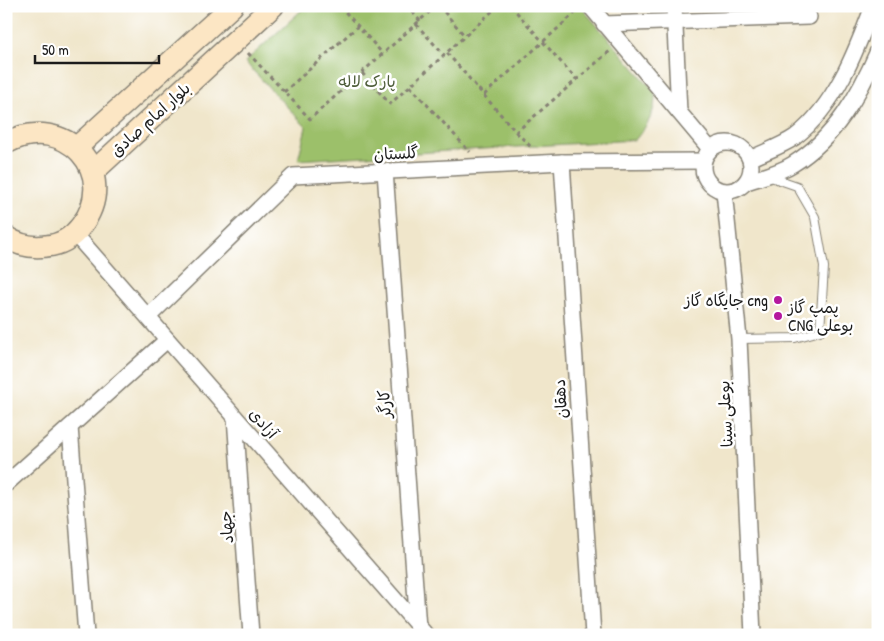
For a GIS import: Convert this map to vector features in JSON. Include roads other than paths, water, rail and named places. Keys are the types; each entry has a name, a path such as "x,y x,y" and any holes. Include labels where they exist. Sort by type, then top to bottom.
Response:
{"street":[{"name":"بلوار امام صادق","path":"76,148 232,6"},
{"name":"بلوار امام صادق","path":"93,172 273,6"},
{"path":"590,6 679,112 707,155"},
{"path":"750,159 794,137 821,111 846,71 873,6"},
{"path":"604,24 674,14 809,17"},
{"path":"674,14 679,112"},
{"path":"746,182 751,171 750,159 744,149 733,143 721,143 707,155 704,175 711,186 724,191 736,190 746,182 792,165 836,128 864,84 878,52"},
{"path":"6,143 20,135 43,133 65,139 83,153 93,172 95,194 89,216 75,234 56,245 34,247 12,241 6,237"},
{"name":"گلستان","path":"148,317 293,176 707,155"},
{"name":"دهقان","path":"562,162 593,635"},
{"name":"کارگر","path":"385,171 421,632"},
{"name":"بوعلی سینا","path":"724,191 739,339 754,635"},
{"name":"آزادی","path":"75,234 421,632"},
{"path":"6,484 167,340"},
{"name":"جهاد","path":"235,417 251,635"},
{"path":"70,427 86,635"}],"lane":[{"path":"739,339 795,338 820,331 824,267 815,218 797,186 765,175"}],"place":[{"name":"جایگاه گاز cng","path":"778,300"},
{"name":"پمپ گاز CNG بوعلی","path":"778,316"}],"park label":[{"name":"پارک لاله","path":"367,81"}]}
